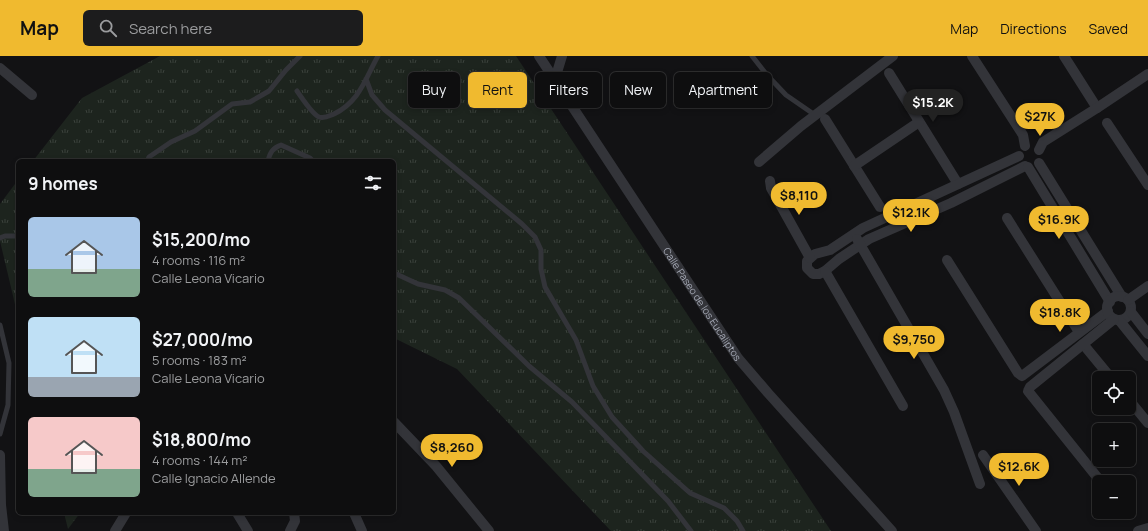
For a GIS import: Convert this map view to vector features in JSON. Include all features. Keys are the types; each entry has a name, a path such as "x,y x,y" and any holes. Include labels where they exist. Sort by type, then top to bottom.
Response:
{"street":[{"name":"Calle Paseo de los Eucaliptos","path":"539,56 550,72"},
{"path":"557,72 562,56"},
{"path":"759,162 815,115 893,56"},
{"path":"972,56 1023,135 1025,146"},
{"path":"1064,56 1097,108"},
{"path":"0,68 32,95"},
{"path":"889,73 958,184"},
{"path":"1038,150 1043,142 1148,74"},
{"name":"Calle Paseo de los Eucaliptos","path":"574,108 738,358 892,531"},
{"path":"825,120 880,207"},
{"path":"854,166 920,122"},
{"path":"1107,123 1148,185"},
{"path":"1095,475 1030,394 1028,389 1083,344 1116,320 1124,320 1128,317 1131,312 1131,306 1039,163 1040,154 1038,150 1032,146 1025,146 1021,150 1019,156 1020,160 1026,167 1109,306 1110,316 1116,320 1148,356"},
{"path":"1019,156 864,228 830,250 815,254 806,264 809,272 813,274 825,272 839,260 869,239 951,203 1026,167 1032,167 1039,163"},
{"path":"770,180 771,188 810,258"},
{"path":"946,190 951,203"},
{"path":"1007,218 1079,332"},
{"path":"854,234 944,390 954,412 980,484"},
{"path":"947,260 1018,373 1022,376 1079,332 1109,306 1115,297 1125,298 1148,286"},
{"path":"825,272 902,406"},
{"path":"1131,312 1148,334"},
{"path":"1083,344 1105,371"},
{"path":"1136,408 1148,423"},
{"path":"396,424 436,466 489,531"},
{"path":"0,455 1,505 4,531"},
{"path":"984,455 1036,531"},
{"path":"115,531 125,515"},
{"path":"238,515 248,531"},
{"path":"290,531 294,521 294,515"},
{"path":"355,515 362,531"},
{"path":"1138,531 1148,528"}],"lane":[{"path":"148,159 171,142 195,131 232,104 250,102 269,91 300,56"},
{"path":"297,91 315,115 322,118 327,117 349,104 359,94 378,56"},
{"path":"752,56 786,95 815,115"},
{"path":"366,79 372,95 384,110 522,224 535,237 541,250 541,269 545,286 576,340 593,386 612,417 643,451 690,493 724,508 737,521 743,531"},
{"path":"268,159 269,154 274,148 281,145 311,159"},
{"path":"0,238 5,236 16,236"},
{"path":"396,274 418,284 445,290 459,298 529,366 572,402 668,502 691,531"},
{"path":"0,325 9,363 9,370 8,405 0,434"}],"green space":[{"path":"160,56 516,56 527,72 468,72 468,108 527,108 527,73 535,85 535,108 550,108 831,531 611,531 457,369 396,339 396,159 35,159 82,98"},
{"path":"16,183 16,309 0,241 0,204"},
{"path":"64,515 78,515 68,529"}]}
